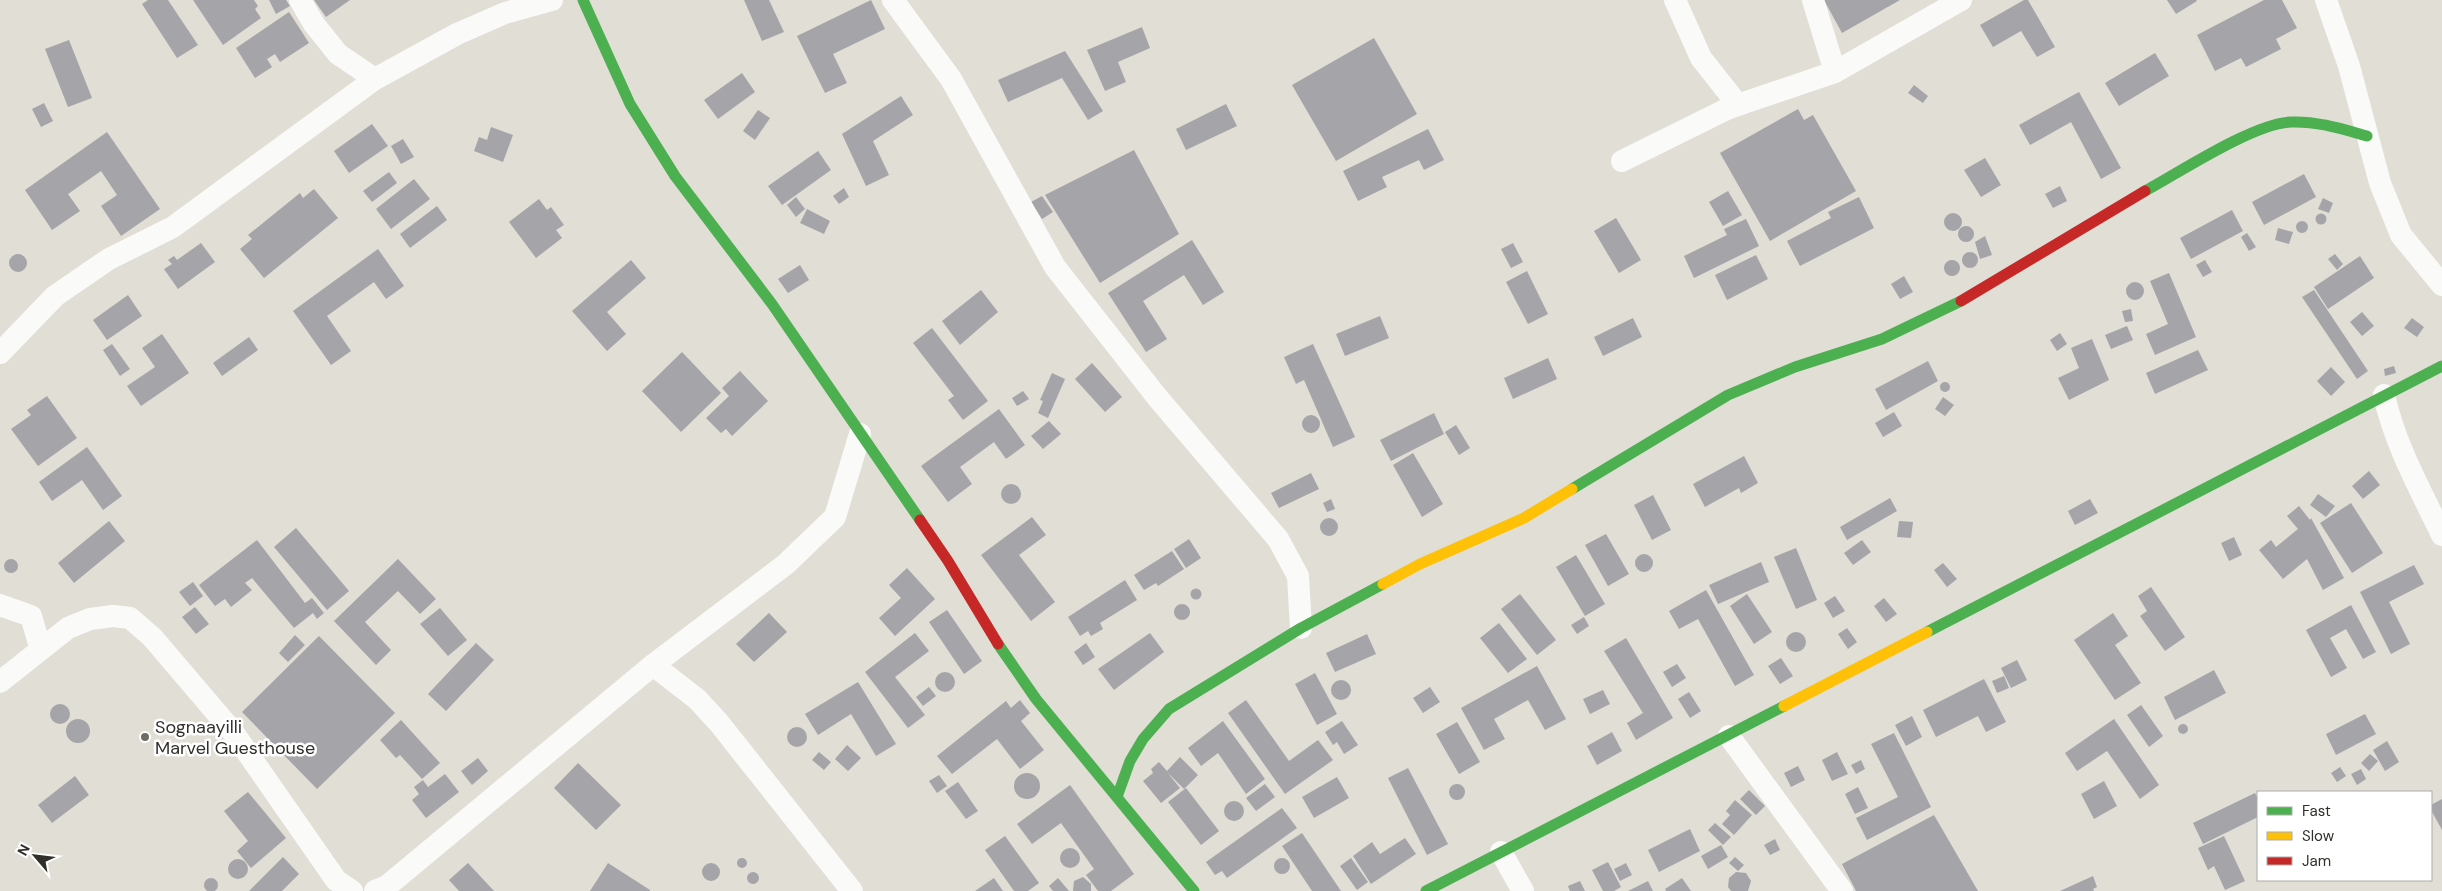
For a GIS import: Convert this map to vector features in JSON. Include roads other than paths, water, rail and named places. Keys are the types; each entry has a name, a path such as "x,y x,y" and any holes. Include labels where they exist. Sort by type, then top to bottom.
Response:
{"street":[{"path":"300,0 314,24 338,54 375,79"},
{"path":"0,353 55,296 109,259 173,227 375,79 457,34 506,13 552,0"},
{"path":"583,0 630,104 675,176 772,304 948,561 988,630 1036,699 1194,891"},
{"path":"893,0 951,79 1055,267 1157,397 1278,539 1298,576 1301,628"},
{"path":"1676,0 1701,58 1738,105"},
{"path":"1813,0 1835,72"},
{"path":"1622,161 1738,105 1835,72 1961,0"},
{"path":"2326,0 2349,66 2380,183 2401,235 2442,285"},
{"path":"1118,797 1130,761 1143,739 1169,709 1301,628 1420,564 1524,518 1728,394 1795,366 1882,339 1957,303 2124,202 2253,132 2290,122 2327,125 2367,136"},
{"path":"1426,891 2442,366"},
{"path":"2384,395 2390,422 2401,450 2442,535"},
{"path":"375,891 387,886 652,665 786,564 835,517 860,434"},
{"path":"0,605 31,616 40,647"},
{"path":"0,682 40,647 68,628 90,618 113,616 130,618 152,637 233,732 336,880 352,891"},
{"path":"652,665 697,699 719,723 852,891"},
{"path":"1729,736 1842,891"},
{"path":"1501,852 1523,891"}],"place":[{"name":"Sognaayilli Marvel Guesthouse","path":"145,737"}]}
